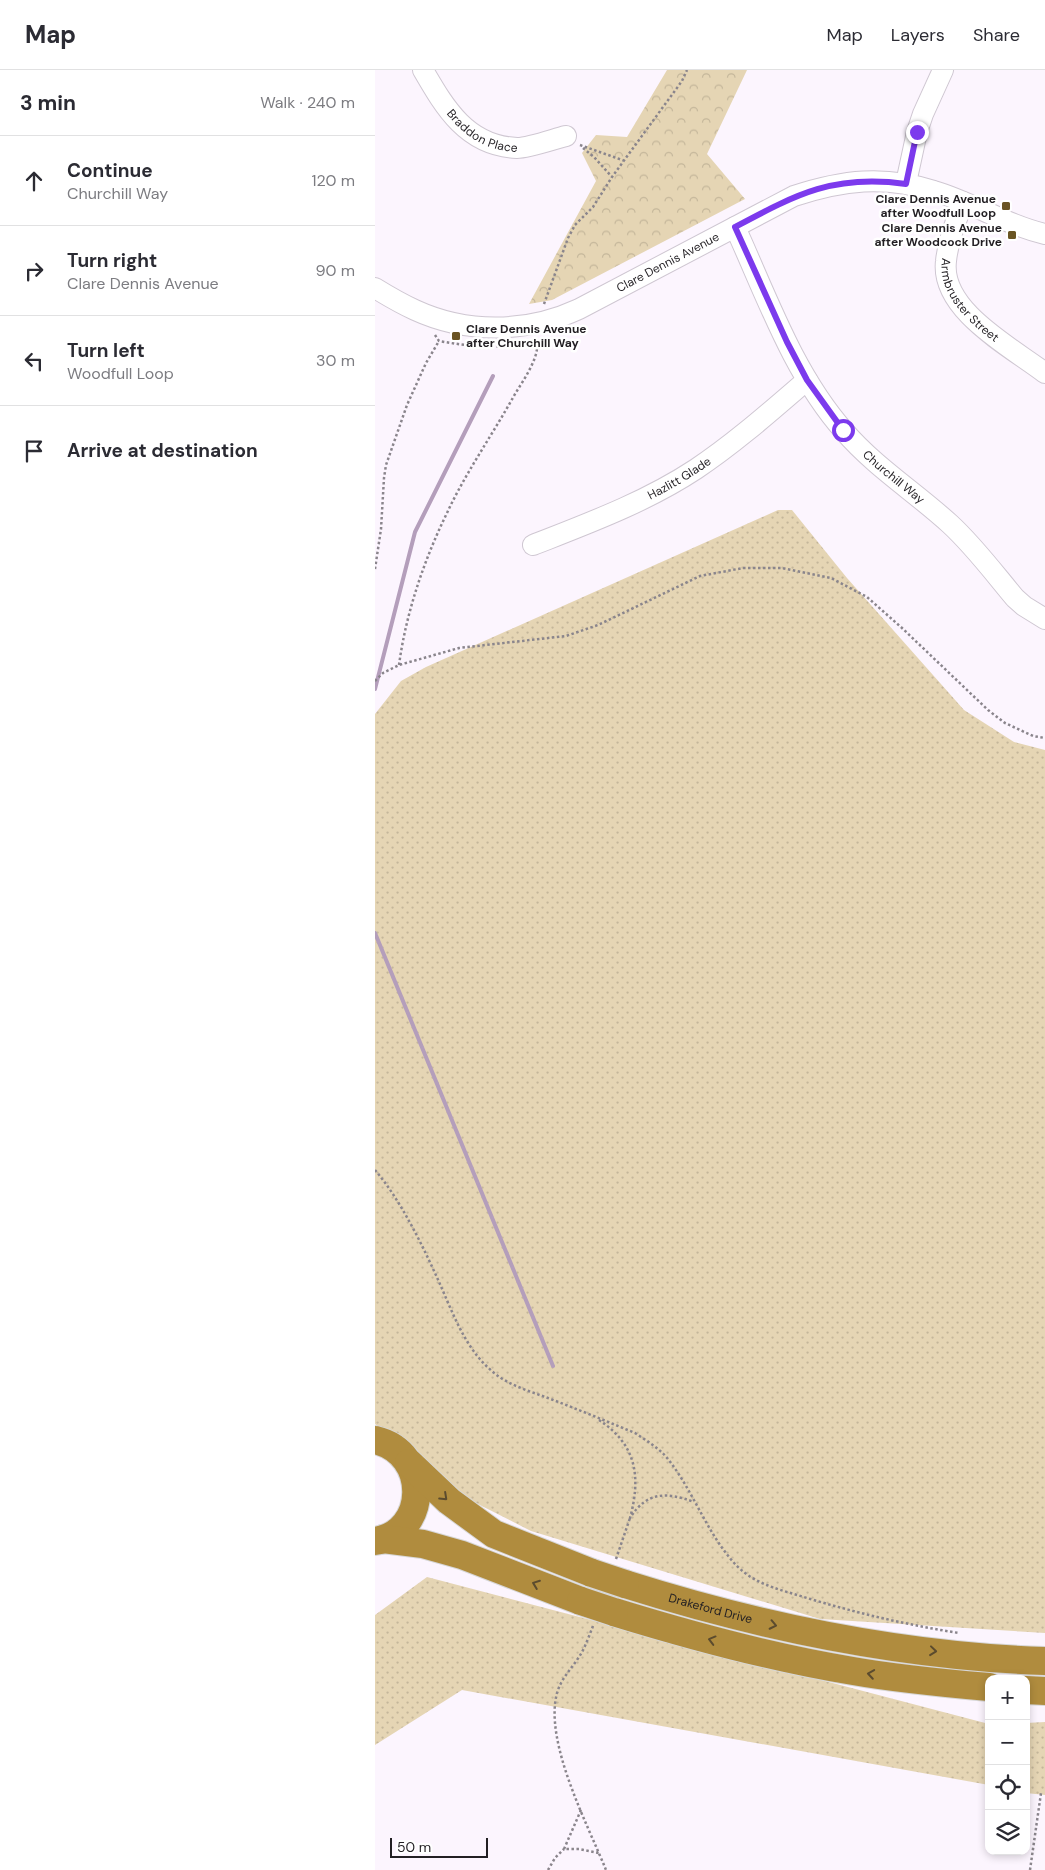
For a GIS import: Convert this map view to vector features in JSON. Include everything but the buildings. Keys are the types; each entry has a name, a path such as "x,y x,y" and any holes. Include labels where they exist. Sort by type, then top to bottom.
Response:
{"highway":[{"name":"Drakeford Drive","path":"375,1440 385,1442 399,1451 449,1501 493,1534 611,1573 670,1598 759,1622 849,1640 974,1656 1045,1660"},
{"path":"379,1540 397,1532 407,1521 414,1507 417,1492 415,1477 409,1463"},
{"path":"379,1540 423,1544 461,1555 597,1610 762,1653 897,1678 985,1687"},
{"path":"1030,1690 1045,1691"}],"street":[{"name":"Braddon Place","path":"423,70 446,109 460,124 477,136 497,144 518,148 573,141"},
{"path":"906,184 917,132 943,70"},
{"name":"Clare Dennis Avenue","path":"375,288 415,310 456,324 505,328 545,322 579,309 794,196 824,186 856,181 889,181 935,191 1016,225 1045,234"},
{"name":"Armbruster Street","path":"963,202 945,262 947,280 955,298 975,321 1045,372"},
{"name":"Churchill Way","path":"735,227 787,342 807,380 843,430 888,473 950,524 1015,598 1045,619"},
{"name":"Hazlitt Glade","path":"533,545 604,518 652,495 697,469 738,438 807,380"}],"path":[{"path":"399,665 411,608 428,555 447,512 480,451 501,420 530,368 537,353 535,335 547,332 543,306 555,269 568,238 575,225 593,207 612,177 682,81 687,70"},
{"path":"573,141 625,161"},
{"path":"573,141 594,157 612,177"},
{"path":"375,569 381,529 386,465 407,405 426,363 439,342"},
{"path":"375,681 383,673 399,665 459,648 567,636 598,625 700,576 743,568 782,568 831,578 867,597 988,710 1005,723 1033,736 1045,738"},
{"path":"375,1170 383,1179 403,1212 438,1279 463,1336 483,1364 494,1374 514,1384 635,1433 653,1444 668,1460 725,1550 747,1576 767,1586 849,1611 962,1634"},
{"path":"594,1416 618,1435 631,1456 637,1484 630,1518 611,1573"},
{"path":"630,1518 641,1505 658,1496 676,1495 695,1502"},
{"path":"597,1610 579,1656 563,1679 557,1693 555,1711 558,1747 606,1870"},
{"path":"1030,1870 1041,1793"},
{"path":"548,1870 555,1858 564,1849 581,1809"},
{"path":"564,1849 579,1849 599,1853"}],"green space":[{"path":"667,70 747,70 707,154 745,199 552,300 529,304 596,181 582,153 596,135 627,137"},
{"path":"778,510 792,510 847,578 964,710 1014,742 1045,750 1045,1633 820,1619 531,1531 460,1495 375,1424 375,714 401,681 426,667"},
{"path":"427,1577 985,1723 985,1784 462,1690 375,1745 375,1615"},
{"path":"1045,1722 1045,1795 1030,1793 1030,1723"}],"waterway":[{"path":"375,689 415,532 493,376"},
{"path":"375,933 553,1366"}],"place":[{"name":"Clare Dennis Avenue after Woodfull Loop","path":"1006,206"},
{"name":"Clare Dennis Avenue after Woodcock Drive","path":"1012,235"},
{"name":"Clare Dennis Avenue after Churchill Way","path":"456,336"}],"route":[{"path":"843,430 807,380 787,342 735,227 794,196 824,186 856,181 889,181 906,184 917,132"}]}
